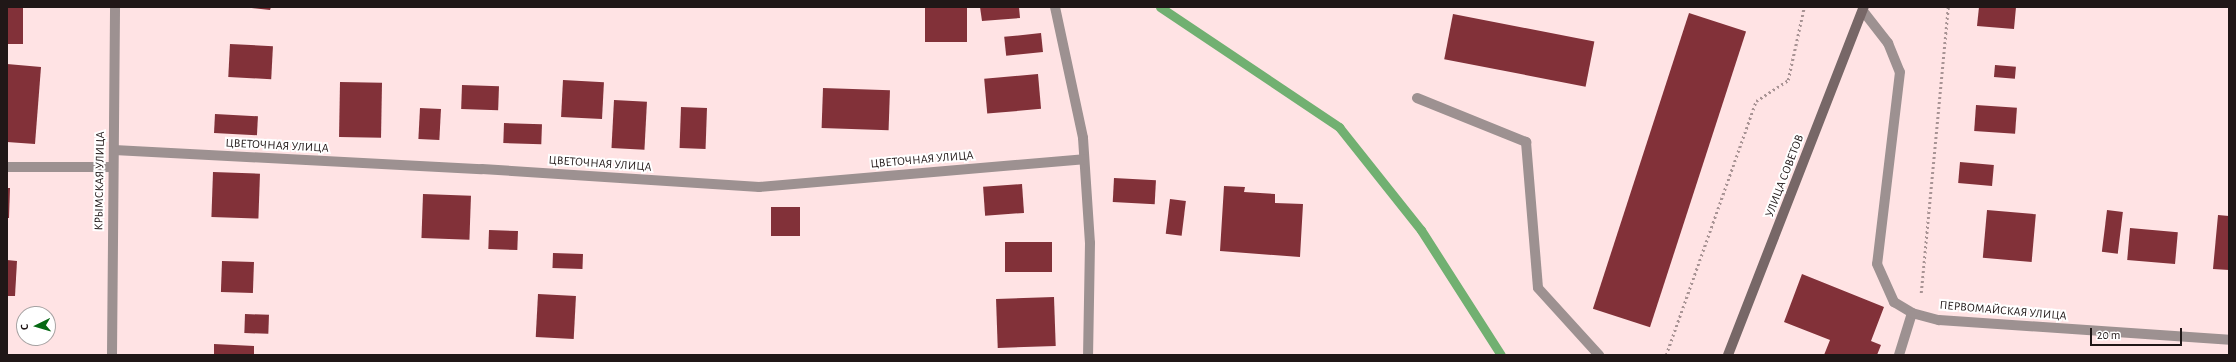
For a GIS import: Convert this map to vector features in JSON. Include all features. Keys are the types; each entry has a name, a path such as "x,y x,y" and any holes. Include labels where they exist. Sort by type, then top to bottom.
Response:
{"main road":[{"name":"УЛИЦА СОВЕТОВ","path":"1728,355 1864,9"}],"street":[{"name":"КРЫМСКАЯ УЛИЦА","path":"112,355 115,7"},
{"path":"1055,7 1083,138 1090,243 1088,355"},
{"name":"ПЕРВОМАЙСКАЯ УЛИЦА","path":"1864,9 1888,43 1900,72 1877,264 1894,302 1912,313 1939,320 2229,340"},
{"path":"1417,98 1526,142 1538,288 1599,355"},
{"name":"ЦВЕТОЧНАЯ УЛИЦА","path":"114,150 482,169 759,187 1084,160"},
{"path":"7,167 113,167"},
{"path":"1899,355 1912,313"}],"path":[{"path":"1666,355 1756,101 1788,80 1804,7"},
{"path":"1912,313 1923,290 1948,7"}],"building":[{"path":"7,7 23,7 23,44 7,44"},
{"path":"243,7 271,7 270,10"},
{"path":"925,7 967,7 967,42 925,42"},
{"path":"980,7 1019,7 1020,18 982,21"},
{"path":"1979,7 2016,7 2014,29 1977,26"},
{"path":"1689,13 1746,32 1650,327 1593,309"},
{"path":"1453,14 1594,41 1586,87 1444,59"},
{"path":"1041,33 1043,52 1006,56 1004,37"},
{"path":"230,44 273,46 271,79 228,77"},
{"path":"7,64 41,67 35,144 7,142"},
{"path":"1995,65 2016,67 2015,79 1994,77"},
{"path":"1038,74 1041,109 987,114 984,79"},
{"path":"563,80 604,82 602,119 561,117"},
{"path":"340,82 382,83 381,138 339,137"},
{"path":"462,85 499,86 498,110 461,109"},
{"path":"823,88 890,90 889,130 822,128"},
{"path":"614,100 647,102 644,150 611,148"},
{"path":"1976,105 2017,108 2015,134 1974,131"},
{"path":"681,107 707,108 706,149 680,148"},
{"path":"420,108 441,109 439,140 418,139"},
{"path":"215,114 258,116 257,135 214,133"},
{"path":"504,123 542,124 541,144 503,143"},
{"path":"1960,162 1994,165 1992,186 1958,183"},
{"path":"213,172 260,174 258,219 211,217"},
{"path":"1114,178 1156,180 1155,204 1113,202"},
{"path":"1022,184 1024,213 985,216 983,187"},
{"path":"1224,186 1245,187 1244,192 1275,194 1275,203 1303,204 1300,257 1220,251"},
{"path":"7,188 10,188 9,218 7,218"},
{"path":"423,194 471,196 469,240 421,238"},
{"path":"1170,199 1186,201 1182,236 1166,234"},
{"path":"771,207 800,207 800,236 771,236"},
{"path":"1987,210 2036,214 2032,262 1983,258"},
{"path":"2107,210 2123,212 2118,254 2102,252"},
{"path":"2218,215 2229,216 2229,270 2213,269"},
{"path":"2130,228 2178,232 2175,264 2127,260"},
{"path":"489,230 518,231 517,250 488,249"},
{"path":"1005,242 1052,242 1052,272 1005,272"},
{"path":"553,253 583,254 582,269 552,268"},
{"path":"7,260 17,261 15,296 7,296"},
{"path":"222,261 254,262 253,293 221,292"},
{"path":"1802,274 1884,307 1871,341 1881,345 1877,355 1824,355 1830,340 1784,322"},
{"path":"538,294 576,296 574,339 536,337"},
{"path":"1054,297 1056,346 998,348 996,299"},
{"path":"245,314 269,315 268,334 244,333"},
{"path":"214,344 254,346 254,355 214,355"}],"waterway":[{"path":"1160,7 1339,127 1421,230 1501,355"}]}
